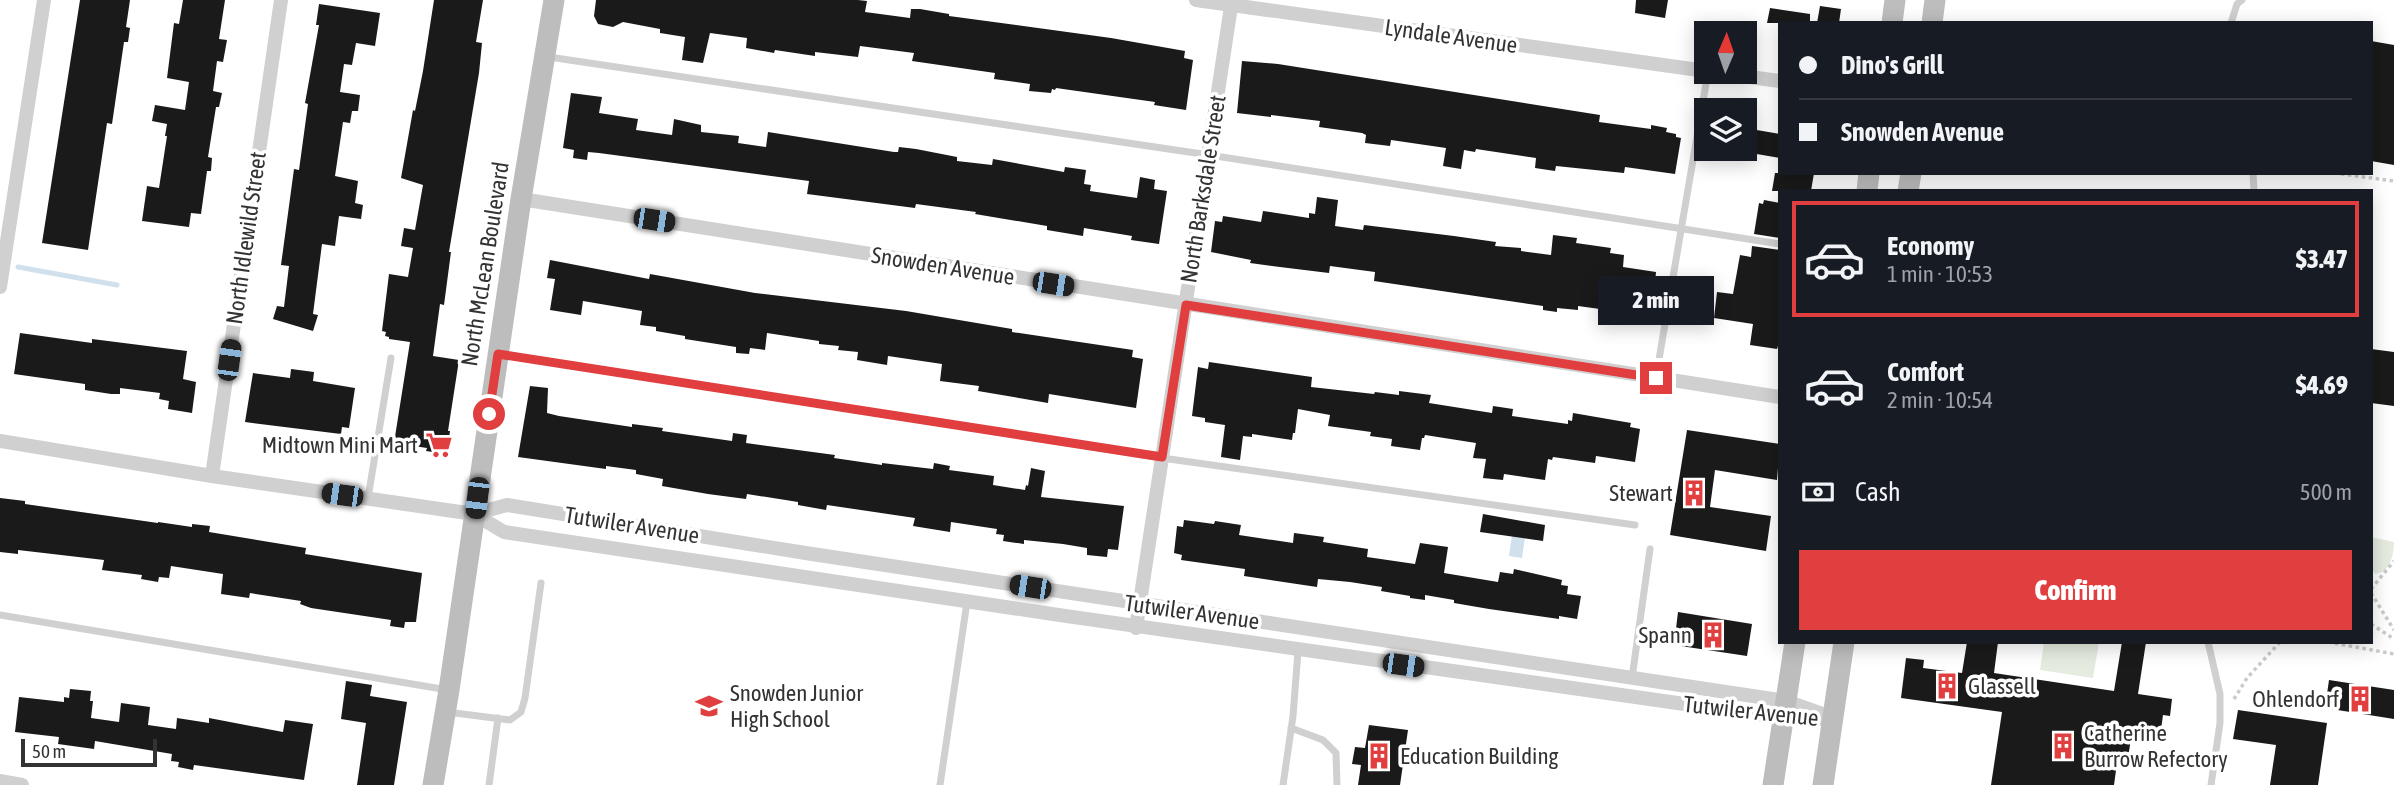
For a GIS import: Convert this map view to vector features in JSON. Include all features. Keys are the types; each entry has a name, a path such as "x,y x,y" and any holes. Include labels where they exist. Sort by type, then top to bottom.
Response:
{"main road":[{"name":"North McLean Boulevard","path":"433,785 521,199 554,0"},
{"path":"1892,21 1895,0"},
{"path":"1932,21 1935,0"},
{"path":"1773,785 1796,644"},
{"path":"1823,785 1844,644"}],"street":[{"path":"0,287 44,0"},
{"name":"North Idlewild Street","path":"212,476 281,0"},
{"name":"Lyndale Avenue","path":"1196,0 1694,69"},
{"name":"North Barksdale Street","path":"1136,628 1232,3"},
{"name":"Lyndale Avenue","path":"1757,78 1778,81"},
{"name":"Snowden Avenue","path":"521,199 1778,397"},
{"name":"Tutwiler Avenue","path":"0,441 212,476 474,514 504,533 809,579 1455,673 1784,710"},
{"name":"Tutwiler Avenue","path":"474,514 507,505 1632,678 1834,719"},
{"path":"809,579 812,554"},
{"path":"1298,650 1302,628"},
{"path":"1455,673 1458,652"},
{"path":"0,781 22,785"}],"lane":[{"path":"2232,21 2237,4 2242,0"},
{"path":"544,56 1209,155 1778,244"},
{"path":"1656,378 1707,84"},
{"path":"498,354 1162,457 1635,525"},
{"path":"368,498 391,358"},
{"path":"1632,678 1650,550"},
{"path":"446,712 510,720 521,712 541,583"},
{"path":"940,785 967,602"},
{"path":"0,615 449,690"},
{"path":"2208,644 2221,694 2220,723 2211,785"},
{"path":"1283,785 1292,728 1298,650"},
{"path":"489,785 498,718"},
{"path":"1292,728 1323,740 1336,753 1337,785"}],"path":[{"path":"2349,175 2394,181"},
{"path":"2373,588 2394,561"},
{"path":"2373,594 2394,630"},
{"path":"2373,625 2394,639"},
{"path":"2234,699 2248,678 2278,644"},
{"path":"2339,644 2394,654"}],"shaded area":[{"path":"2373,537 2394,542 2388,567 2375,574"},
{"path":"2044,644 2099,644 2093,678 2040,670"}],"water":[{"path":"1513,528 1526,530 1522,558 1509,556"}],"building":[{"path":"80,0 130,0 126,27 130,28 128,42 124,42 112,124 107,123 88,250 42,243"},
{"path":"183,0 225,0 219,39 227,40 223,62 217,61 213,91 222,93 219,107 216,107 208,157 212,158 211,171 207,171 201,214 191,213 189,227 142,221 147,186 159,188 167,136 167,124 152,121 155,105 185,110 189,82 167,78 174,23 179,24"},
{"path":"434,0 483,0 476,42 482,43 479,73 449,252 444,305 440,304 433,356 459,360 448,446 439,453 426,451 427,448 394,443 410,342 389,339 385,336 386,332 382,331 389,274 408,277 413,248 401,246 404,228 415,230 423,185 401,178 423,71"},
{"path":"596,0 858,0 867,1 865,12 910,18 911,9 920,9 949,16 1185,51 1184,58 1193,60 1186,110 1154,105 1155,102 1056,88 1052,89 1051,93 1029,91 1030,84 994,79 995,73 912,61 914,53 860,46 858,57 815,52 815,56 775,50 774,53 746,48 747,38 710,33 703,63 682,60 685,37 623,22 613,27 598,24 594,16"},
{"path":"1636,0 1668,0 1665,18 1635,13"},
{"path":"319,4 380,13 375,46 356,43 352,65 344,64 340,92 360,95 358,111 352,111 350,123 343,122 335,176 358,181 355,203 363,205 361,219 339,216 335,246 322,244 313,314 318,315 313,331 273,319 277,306 284,307 289,266 281,265 294,169 299,170 308,104 305,103 319,25 316,25"},
{"path":"1820,6 1841,9 1839,21 1817,21"},
{"path":"1770,8 1810,14 1810,21 1767,23"},
{"path":"2373,41 2394,45 2394,165 2373,161"},
{"path":"1242,61 1278,64 1600,115 1599,122 1651,129 1651,125 1667,128 1666,132 1681,138 1675,174 1625,167 1624,173 1556,166 1555,171 1535,168 1536,158 1476,149 1475,152 1464,150 1461,169 1443,166 1446,148 1391,140 1390,146 1365,143 1366,135 1362,133 1319,127 1320,121 1237,113"},
{"path":"571,93 602,97 599,113 638,119 636,130 672,135 674,119 701,125 701,132 739,136 738,143 766,147 768,132 894,152 898,152 899,147 916,149 957,157 957,161 992,165 993,159 1064,172 1065,167 1086,170 1084,184 1091,185 1090,191 1137,198 1140,177 1155,180 1154,189 1167,191 1159,244 1131,240 1132,236 1084,228 1083,236 1047,230 1047,226 975,214 976,212 916,204 915,208 807,194 809,181 599,153 588,152 587,160 573,158 574,150 563,148"},
{"path":"1757,130 1778,134 1778,158 1757,154"},
{"path":"1775,173 1814,175 1811,189 1772,191"},
{"path":"1317,197 1338,200 1335,226 1363,230 1364,225 1454,236 1496,242 1495,246 1521,248 1521,251 1551,255 1553,235 1577,238 1576,243 1611,248 1610,253 1624,255 1623,267 1656,272 1653,307 1658,308 1656,324 1621,319 1622,312 1578,306 1578,310 1557,308 1557,312 1543,310 1543,306 1374,281 1375,272 1330,266 1329,273 1250,263 1251,260 1211,252 1215,221 1222,222 1223,216 1261,222 1263,211 1309,218 1309,213 1315,214"},
{"path":"1764,200 1778,203 1778,238 1754,234 1759,203 1763,204"},
{"path":"1752,246 1778,250 1777,349 1750,345 1753,324 1714,318 1717,292 1733,294 1740,255 1751,257"},
{"path":"550,260 649,279 650,274 755,293 906,311 1012,329 1012,332 1133,350 1132,357 1143,359 1136,408 1049,394 1048,403 978,391 979,386 940,381 942,364 888,356 887,365 857,360 858,352 838,350 839,346 767,333 765,350 750,348 749,354 736,353 736,347 685,339 685,336 640,325 642,311 583,301 581,315 550,310 555,279 547,278"},
{"path":"20,333 92,343 92,339 187,351 183,379 196,382 192,413 168,409 169,401 159,399 160,393 120,388 120,394 111,394 85,390 85,384 14,374"},
{"path":"2373,349 2394,352 2394,406 2373,403"},
{"path":"1209,362 1312,377 1311,387 1374,394 1399,395 1399,391 1431,395 1429,403 1492,413 1493,406 1513,409 1512,416 1568,424 1568,420 1572,421 1573,413 1631,423 1630,427 1640,429 1635,462 1596,456 1595,463 1553,457 1552,460 1548,459 1545,480 1504,474 1503,480 1483,478 1486,459 1473,458 1476,443 1425,435 1420,450 1391,446 1392,439 1370,436 1371,432 1328,426 1330,415 1298,409 1292,440 1252,434 1252,437 1243,436 1240,460 1221,457 1225,425 1205,422 1205,418 1192,416 1198,367 1208,369"},
{"path":"291,369 314,372 313,381 355,388 349,428 342,427 341,434 245,422 253,373 290,378"},
{"path":"530,386 548,388 547,413 559,416 632,427 632,424 663,428 662,431 732,441 733,433 747,435 746,443 835,455 834,458 882,465 933,469 934,463 950,466 949,470 994,476 993,485 1025,490 1031,468 1045,471 1041,497 1124,506 1118,550 1108,549 1107,557 1087,555 1087,548 1063,544 1003,541 1004,535 996,534 997,529 951,522 950,532 913,526 915,518 827,505 826,510 798,505 798,502 747,494 746,499 708,494 662,486 663,479 636,474 636,470 606,466 606,469 518,457"},
{"name":"Stewart","path":"1687,430 1778,444 1777,480 1715,470 1710,507 1771,516 1766,551 1670,535"},
{"path":"0,498 158,523 210,526 209,532 306,548 305,554 422,573 416,622 405,622 404,628 390,626 391,620 311,608 300,604 301,601 250,593 249,598 221,594 223,574 171,566 169,578 159,577 158,582 141,579 142,575 102,570 104,560 18,550 18,554 0,552"},
{"path":"1483,514 1545,525 1543,541 1480,532"},
{"path":"1184,520 1241,525 1239,535 1293,543 1294,533 1324,537 1323,542 1368,549 1367,557 1415,564 1420,543 1448,547 1444,573 1498,582 1500,572 1513,574 1514,569 1562,580 1561,585 1568,586 1567,594 1581,596 1577,619 1489,609 1425,595 1425,600 1410,598 1381,591 1382,587 1350,582 1318,579 1317,587 1244,576 1245,569 1181,560 1182,555 1174,553 1177,526 1183,527"},
{"name":"Spann","path":"1678,612 1752,624 1747,656 1674,645"},
{"name":"Catherine Burrow Refectory","path":"1967,644 1998,644 1994,673 2114,691 2122,644 2146,644 2138,694 2172,699 2170,716 2163,715 2161,730 2133,726 2127,764 2117,763 2114,785 1991,785 2002,712 1901,698 1906,658 1924,660 1923,668 1962,673"},
{"name":"Ohlendorf","path":"2329,680 2394,690 2394,719 2325,708"},
{"path":"346,681 372,685 370,696 407,702 394,785 357,785 366,723 341,719"},
{"path":"70,689 91,691 91,718 119,722 121,703 150,707 148,725 176,729 177,718 209,723 209,718 283,732 285,720 313,724 304,780 194,765 193,770 178,767 179,762 171,761 172,754 95,741 94,749 58,744 59,737 15,732 19,697 64,702 64,697 69,698"},
{"path":"2238,710 2327,723 2318,785 2270,785 2276,745 2233,739"},
{"name":"Education Building","path":"1369,725 1408,730 1400,785 1358,785 1361,765 1352,764 1355,747 1365,748"}],"waterway":[{"path":"18,267 117,285"}],"place":[{"name":"Midtown Mini Mart","path":"439,445"},
{"name":"Stewart","path":"1694,493"},
{"name":"Spann","path":"1713,635"},
{"name":"Glassell","path":"1947,686"},
{"name":"Ohlendorf","path":"2360,699"},
{"name":"Snowden Junior High School","path":"709,706"},
{"name":"Catherine Burrow Refectory","path":"2063,746"},
{"name":"Education Building","path":"1379,756"}],"route":[{"path":"489,414 498,354 1162,457 1186,305 1656,378"}]}
